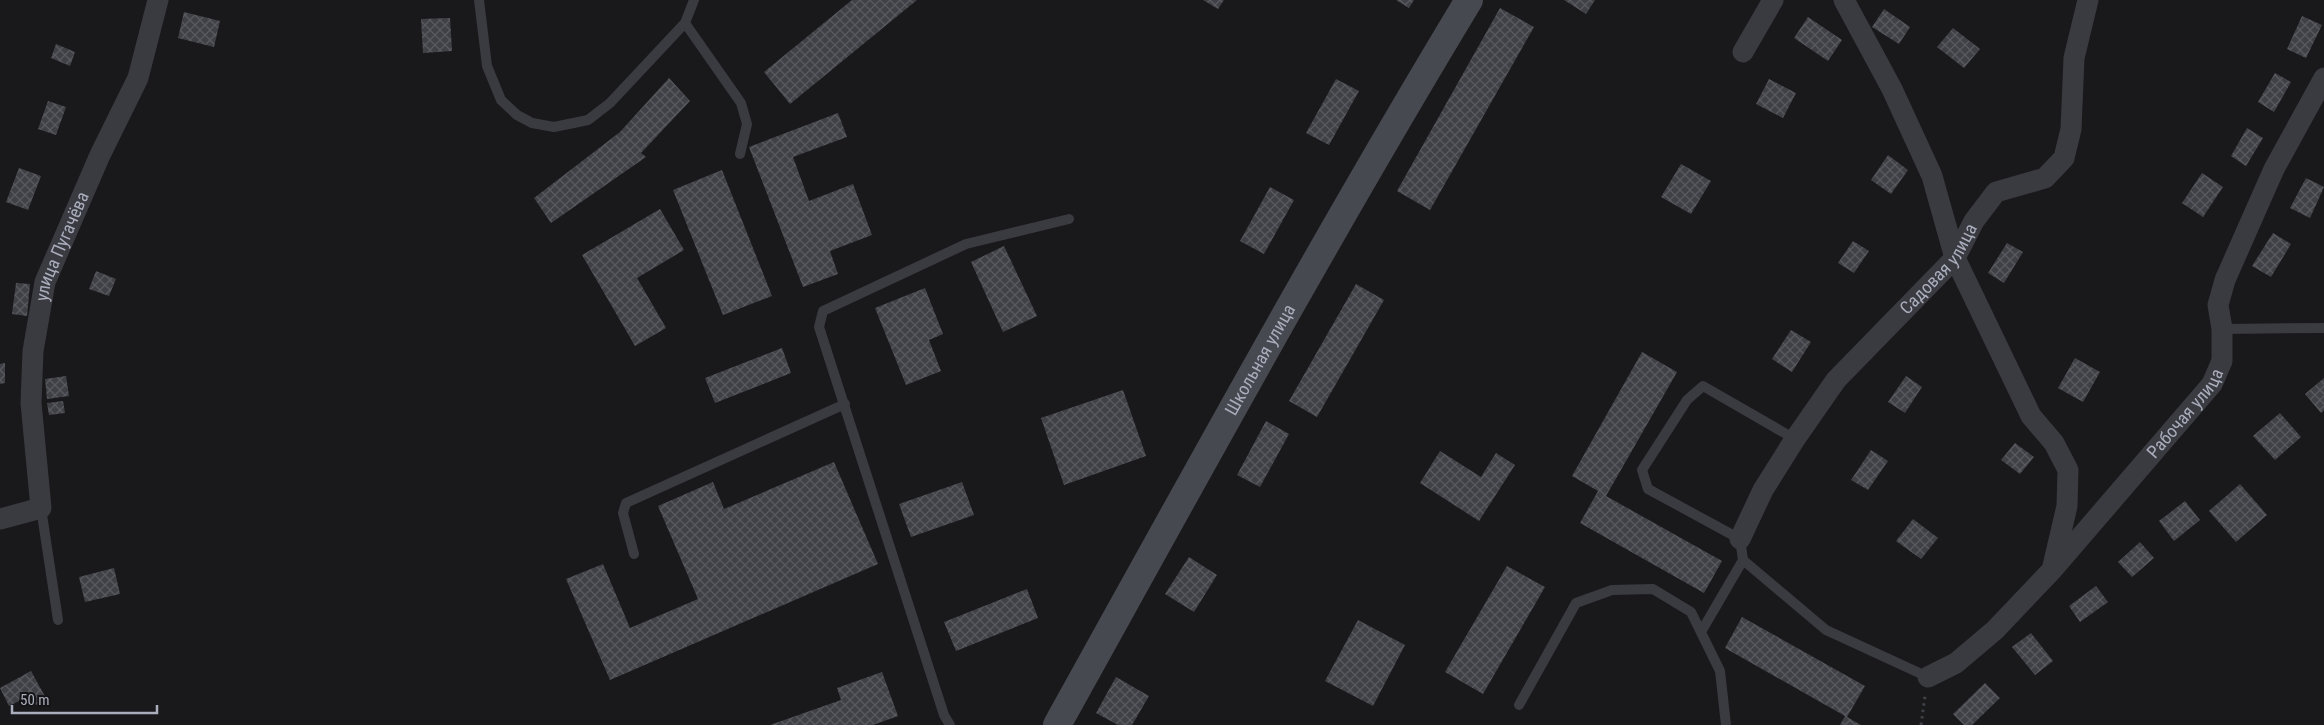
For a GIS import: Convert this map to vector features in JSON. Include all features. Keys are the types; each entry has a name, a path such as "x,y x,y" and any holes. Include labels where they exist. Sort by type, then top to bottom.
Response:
{"main road":[{"name":"Школьная улица","path":"1057,725 1249,379 1400,115 1469,0"}],"street":[{"name":"улица Пугачёва","path":"41,508 31,403 33,351 45,282 100,155 138,78 158,0"},
{"path":"1743,52 1773,0"},
{"path":"1844,0 1892,89 1932,176 1955,258 2031,416 2054,443 2068,470 2067,506 2053,569"},
{"name":"Садовая улица","path":"1740,539 1763,490 1795,439 1836,380 1955,258 1974,221 1996,192 2045,178 2064,158 2071,129 2074,58 2088,0"},
{"name":"Рабочая улица","path":"1928,677 1956,663 1995,630 2053,569 2212,384 2222,361 2222,329 2218,305 2226,280 2274,169 2324,78"},
{"path":"0,519 41,508"}],"lane":[{"path":"479,0 487,66 501,100 517,115 532,123 554,127 588,120 610,103 685,23 694,0"},
{"path":"685,23 741,103 747,124 740,154"},
{"path":"950,725 944,715 819,327 823,311 966,244 1069,219"},
{"path":"2222,329 2324,328"},
{"path":"1701,632 1743,560 1740,539 1648,489 1642,470 1687,400 1703,386 1795,439"},
{"path":"634,554 623,513 626,503 845,404"},
{"name":"улица Пугачёва","path":"41,508 58,620"},
{"path":"1743,560 1826,630 1928,677"},
{"path":"1519,705 1576,603 1612,590 1653,589 1691,612 1720,671 1726,725"}],"path":[{"path":"1921,725 1928,677"}],"building":[{"path":"852,0 917,0 790,104 764,72"},
{"path":"1203,0 1224,0 1218,9"},
{"path":"1396,0 1414,0 1409,8"},
{"path":"1564,0 1595,0 1586,14"},
{"path":"1500,8 1534,27 1430,210 1397,191"},
{"path":"1884,9 1910,27 1899,44 1872,27"},
{"path":"184,12 220,21 214,47 178,38"},
{"path":"2302,16 2322,25 2306,58 2287,49"},
{"path":"1808,17 1842,40 1828,61 1794,38"},
{"path":"450,18 452,51 423,53 421,19"},
{"path":"1953,28 1980,49 1964,68 1937,47"},
{"path":"56,44 75,52 70,66 51,58"},
{"path":"2275,73 2291,82 2274,112 2258,102"},
{"path":"669,78 690,101 641,153 646,157 551,223 534,198 620,132"},
{"path":"1336,79 1359,91 1329,145 1306,133"},
{"path":"1769,79 1796,93 1783,118 1756,104"},
{"path":"48,101 66,107 56,135 38,129"},
{"path":"838,113 847,137 793,157 809,201 853,184 872,235 830,251 838,274 803,287 749,147"},
{"path":"2247,128 2263,138 2246,166 2231,156"},
{"path":"1888,155 1908,170 1891,194 1871,180"},
{"path":"1681,164 1711,181 1691,214 1661,197"},
{"path":"19,168 41,176 28,210 6,202"},
{"path":"722,170 772,296 723,315 673,190"},
{"path":"2202,173 2223,187 2203,217 2182,203"},
{"path":"2306,178 2324,187 2310,218 2290,208"},
{"path":"1270,187 1294,200 1264,254 1240,241"},
{"path":"660,209 684,250 637,278 666,328 635,346 582,255"},
{"path":"2273,233 2291,244 2271,277 2252,266"},
{"path":"1853,241 1869,251 1854,273 1838,263"},
{"path":"2007,243 2023,252 2004,283 1988,273"},
{"path":"1004,246 1037,316 1003,332 971,262"},
{"path":"96,271 116,279 109,296 89,289"},
{"path":"16,283 30,284 27,316 12,314"},
{"path":"1356,284 1384,300 1317,417 1289,401"},
{"path":"925,288 943,334 929,340 941,371 906,385 875,308"},
{"path":"1791,330 1811,342 1792,372 1772,359"},
{"path":"782,348 791,373 715,403 705,378"},
{"path":"1642,352 1677,372 1606,496 1722,561 1704,593 1580,523 1598,491 1572,476"},
{"path":"2075,358 2100,372 2083,402 2058,388"},
{"path":"5,363 5,383 0,384 0,364"},
{"path":"66,376 69,396 47,399 45,379"},
{"path":"1906,376 1922,387 1905,413 1888,402"},
{"path":"2324,378 2324,410 2321,413 2305,394"},
{"path":"1123,390 1146,456 1064,485 1041,418"},
{"path":"63,401 65,413 49,415 47,403"},
{"path":"2280,413 2301,437 2275,460 2253,436"},
{"path":"1266,421 1289,434 1260,487 1237,475"},
{"path":"2015,443 2034,457 2020,474 2001,460"},
{"path":"1871,450 1888,461 1868,490 1851,480"},
{"path":"1440,451 1481,477 1496,453 1515,465 1479,521 1420,483"},
{"path":"834,462 878,564 610,680 566,579 603,564 630,628 698,599 658,506 713,482 724,509"},
{"path":"962,482 974,515 911,537 899,504"},
{"path":"2240,484 2267,515 2236,542 2209,511"},
{"path":"2185,501 2200,520 2174,541 2159,521"},
{"path":"1913,519 1938,538 1921,559 1896,541"},
{"path":"2140,542 2154,558 2132,577 2118,562"},
{"path":"1189,557 1217,575 1194,612 1165,594"},
{"path":"1507,566 1545,587 1483,694 1445,672"},
{"path":"114,568 120,594 85,602 79,577"},
{"path":"2096,586 2108,602 2080,622 2069,606"},
{"path":"1027,589 1038,618 956,651 944,622"},
{"path":"1742,617 1865,686 1847,717 1861,725 1840,725 1845,716 1725,648"},
{"path":"1358,620 1405,645 1373,706 1325,681"},
{"path":"2031,633 2053,661 2035,675 2012,647"},
{"path":"31,671 47,700 36,705 31,695 9,706 0,688"},
{"path":"882,672 898,716 873,725 770,725 841,700 837,688"},
{"path":"1116,677 1149,696 1132,725 1118,725 1096,713"},
{"path":"1985,683 2000,698 1972,725 1964,725 1953,714"}]}
